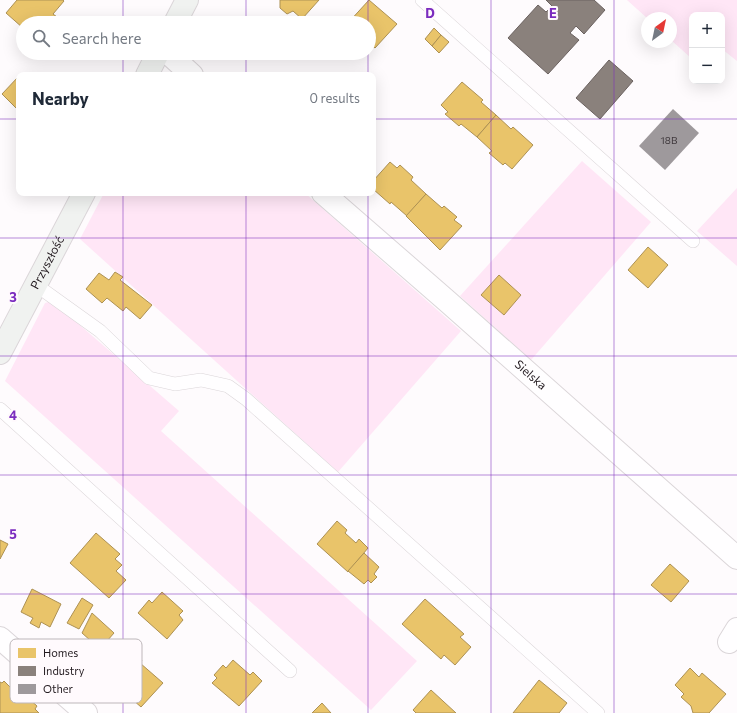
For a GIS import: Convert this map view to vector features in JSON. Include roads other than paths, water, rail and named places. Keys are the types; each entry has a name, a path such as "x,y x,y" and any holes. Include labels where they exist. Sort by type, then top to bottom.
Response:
{"street":[{"path":"179,16 187,0"},
{"path":"148,72 154,60"},
{"path":"176,60 189,72"},
{"name":"Przyszłość","path":"1,346 36,285 82,196"},
{"name":"Sielska","path":"326,196 737,558"},
{"path":"0,638 10,647"},
{"path":"75,703 86,713"}],"lane":[{"path":"422,0 693,241"},
{"path":"36,285 100,331 149,378 175,384 201,380 228,386 246,399 598,713"},
{"path":"0,409 290,671"}]}
